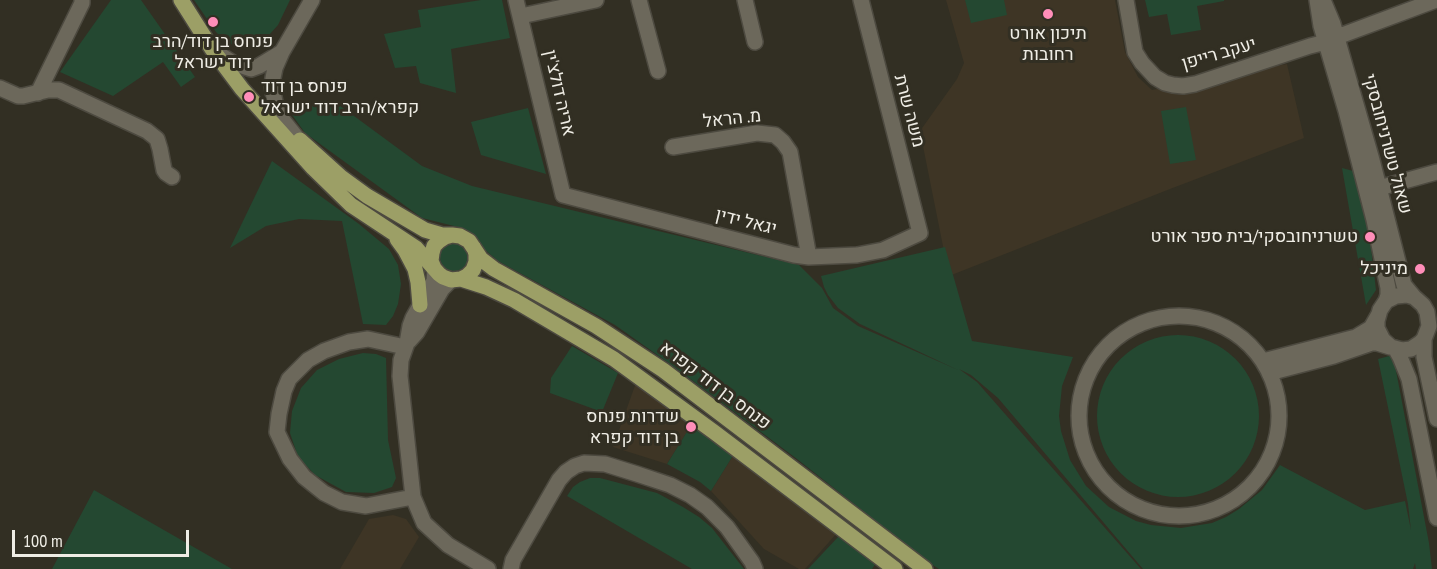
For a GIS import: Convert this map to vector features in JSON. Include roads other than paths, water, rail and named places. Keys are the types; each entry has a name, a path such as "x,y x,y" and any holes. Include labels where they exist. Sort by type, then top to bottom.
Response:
{"main road":[{"path":"181,0 212,49 242,89 264,114 330,185 359,211 416,248 443,277 456,279 467,276 472,270 476,262 476,254 469,241 460,236 442,235 425,230 367,196 340,177 297,138 264,114"},
{"path":"386,229 411,259 418,282 420,305"},
{"path":"435,269 431,261 434,246 445,237 452,235"},
{"name":"פנחס בן דוד קפרא","path":"474,248 481,259 494,268 596,326 656,365 925,569"},
{"name":"פנחס בן דוד קפרא","path":"456,279 486,287 514,300 628,368 896,569"}],"street":[{"path":"38,93 82,0"},
{"path":"297,138 281,118 273,97 273,78 282,52 312,0"},
{"name":"אריה דולצ'ין","path":"516,0 563,195"},
{"path":"521,16 596,0"},
{"path":"639,0 658,71"},
{"path":"745,0 755,42"},
{"name":"משה שרת","path":"861,0 920,233"},
{"name":"יעקב רייפן","path":"1126,0 1135,52 1155,77 1173,85 1195,84 1334,42 1436,0"},
{"name":"שאול טשרניחובסקי","path":"1317,0 1319,17 1334,42 1379,188 1404,285 1416,299"},
{"name":"שאול טשרניחובסקי","path":"1323,0 1328,9 1388,288 1383,308"},
{"path":"212,49 233,63 251,69 282,52"},
{"path":"0,88 18,96 53,90 64,92 153,134 159,144 165,173 172,177"},
{"name":"מ. הראל","path":"673,147 757,133 775,135 790,152 809,256"},
{"path":"1379,188 1437,172"},
{"name":"יגאל ידין","path":"563,195 794,255 857,255 883,250 920,233"},
{"path":"435,269 434,281 410,326 401,360 400,376 413,496 424,523 448,545 489,569"},
{"path":"406,345 417,332 442,289 456,279"},
{"path":"1266,367 1356,337 1371,328 1383,308 1396,296 1407,295 1430,302 1437,301"},
{"path":"1416,299 1424,305 1430,327 1424,357 1437,419"},
{"path":"1383,308 1377,328 1380,335 1400,357 1409,379 1437,518"},
{"path":"1173,316 1191,316 1216,323 1246,341 1266,367 1274,384 1279,406 1277,438 1271,456 1261,473 1249,488 1234,500 1216,509 1197,514 1178,516 1159,514 1123,499 1095,472 1080,436 1078,417 1085,379 1094,361 1106,346 1137,324 1173,316"},
{"path":"1266,367 1334,356 1372,343 1411,349 1430,327"},
{"path":"406,345 368,339 349,342 324,351 308,360 289,379 279,414 278,432 290,459 304,477 324,493 342,502 366,506 413,496"},
{"path":"509,566 559,480 574,466 594,463 637,474 670,485 690,495 707,507 727,527 755,569"}],"place":[{"name":"תיכון אורט רחובות","path":"1048,14"},
{"name":"פנחס בן דוד/הרב דוד ישראל","path":"213,22"},
{"name":"פנחס בן דוד קפרא/הרב דוד ישראל","path":"249,97"},
{"name":"טשרניחובסקי/בית ספר אורט","path":"1370,237"},
{"name":"מיניכל","path":"1420,269"},
{"name":"שדרות פנחס בן דוד קפרא","path":"691,427"}]}
